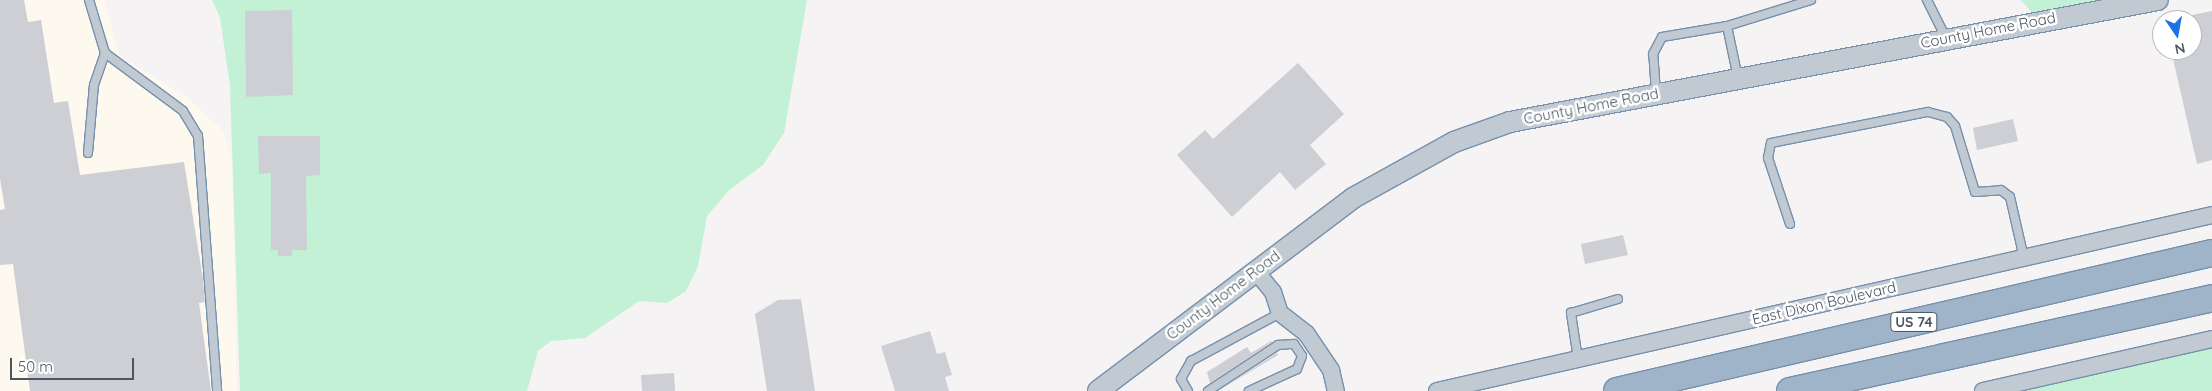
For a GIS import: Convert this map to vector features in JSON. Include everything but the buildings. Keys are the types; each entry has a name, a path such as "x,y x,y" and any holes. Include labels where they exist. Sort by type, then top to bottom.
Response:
{"highway":[{"name":"US 74","path":"1617,391 2212,253"},
{"path":"1790,391 2212,298"}],"street":[{"name":"County Home Road","path":"1098,391 1255,270 1353,198 1454,142 1510,122 1946,38 2158,0"},
{"name":"East Dixon Boulevard","path":"1437,391 2212,216"},
{"path":"1255,270 1273,292 1280,313 1306,333 1331,370 1336,391"},
{"path":"1993,390 2212,339"}],"lane":[{"path":"88,153 94,85 105,53 90,0"},
{"path":"1656,93 1653,54 1662,37 1727,26 1811,0"},
{"path":"1928,0 1946,38"},
{"path":"1727,26 1738,78"},
{"path":"105,53 183,111 198,136 216,391"},
{"path":"1790,224 1768,158 1771,143 1928,112 1947,117 1956,126 1975,192 2001,190 2010,197 2024,258"},
{"path":"1578,359 1571,313 1618,300"},
{"path":"1188,391 1180,379 1191,361 1280,313"},
{"path":"1208,391 1278,345 1294,344 1302,356 1297,369 1249,391"}],"shaded area":[{"path":"0,0 105,0 119,55 188,98 223,131 232,158 237,391 0,391"}],"green space":[{"path":"212,0 807,0 784,133 763,165 729,190 707,216 698,266 686,291 667,303 639,301 585,338 551,341 538,351 527,391 240,391 230,86 220,17"},
{"path":"2021,0 2158,0 2039,21"},
{"path":"2212,346 2212,391 2028,391 2031,389"}]}
